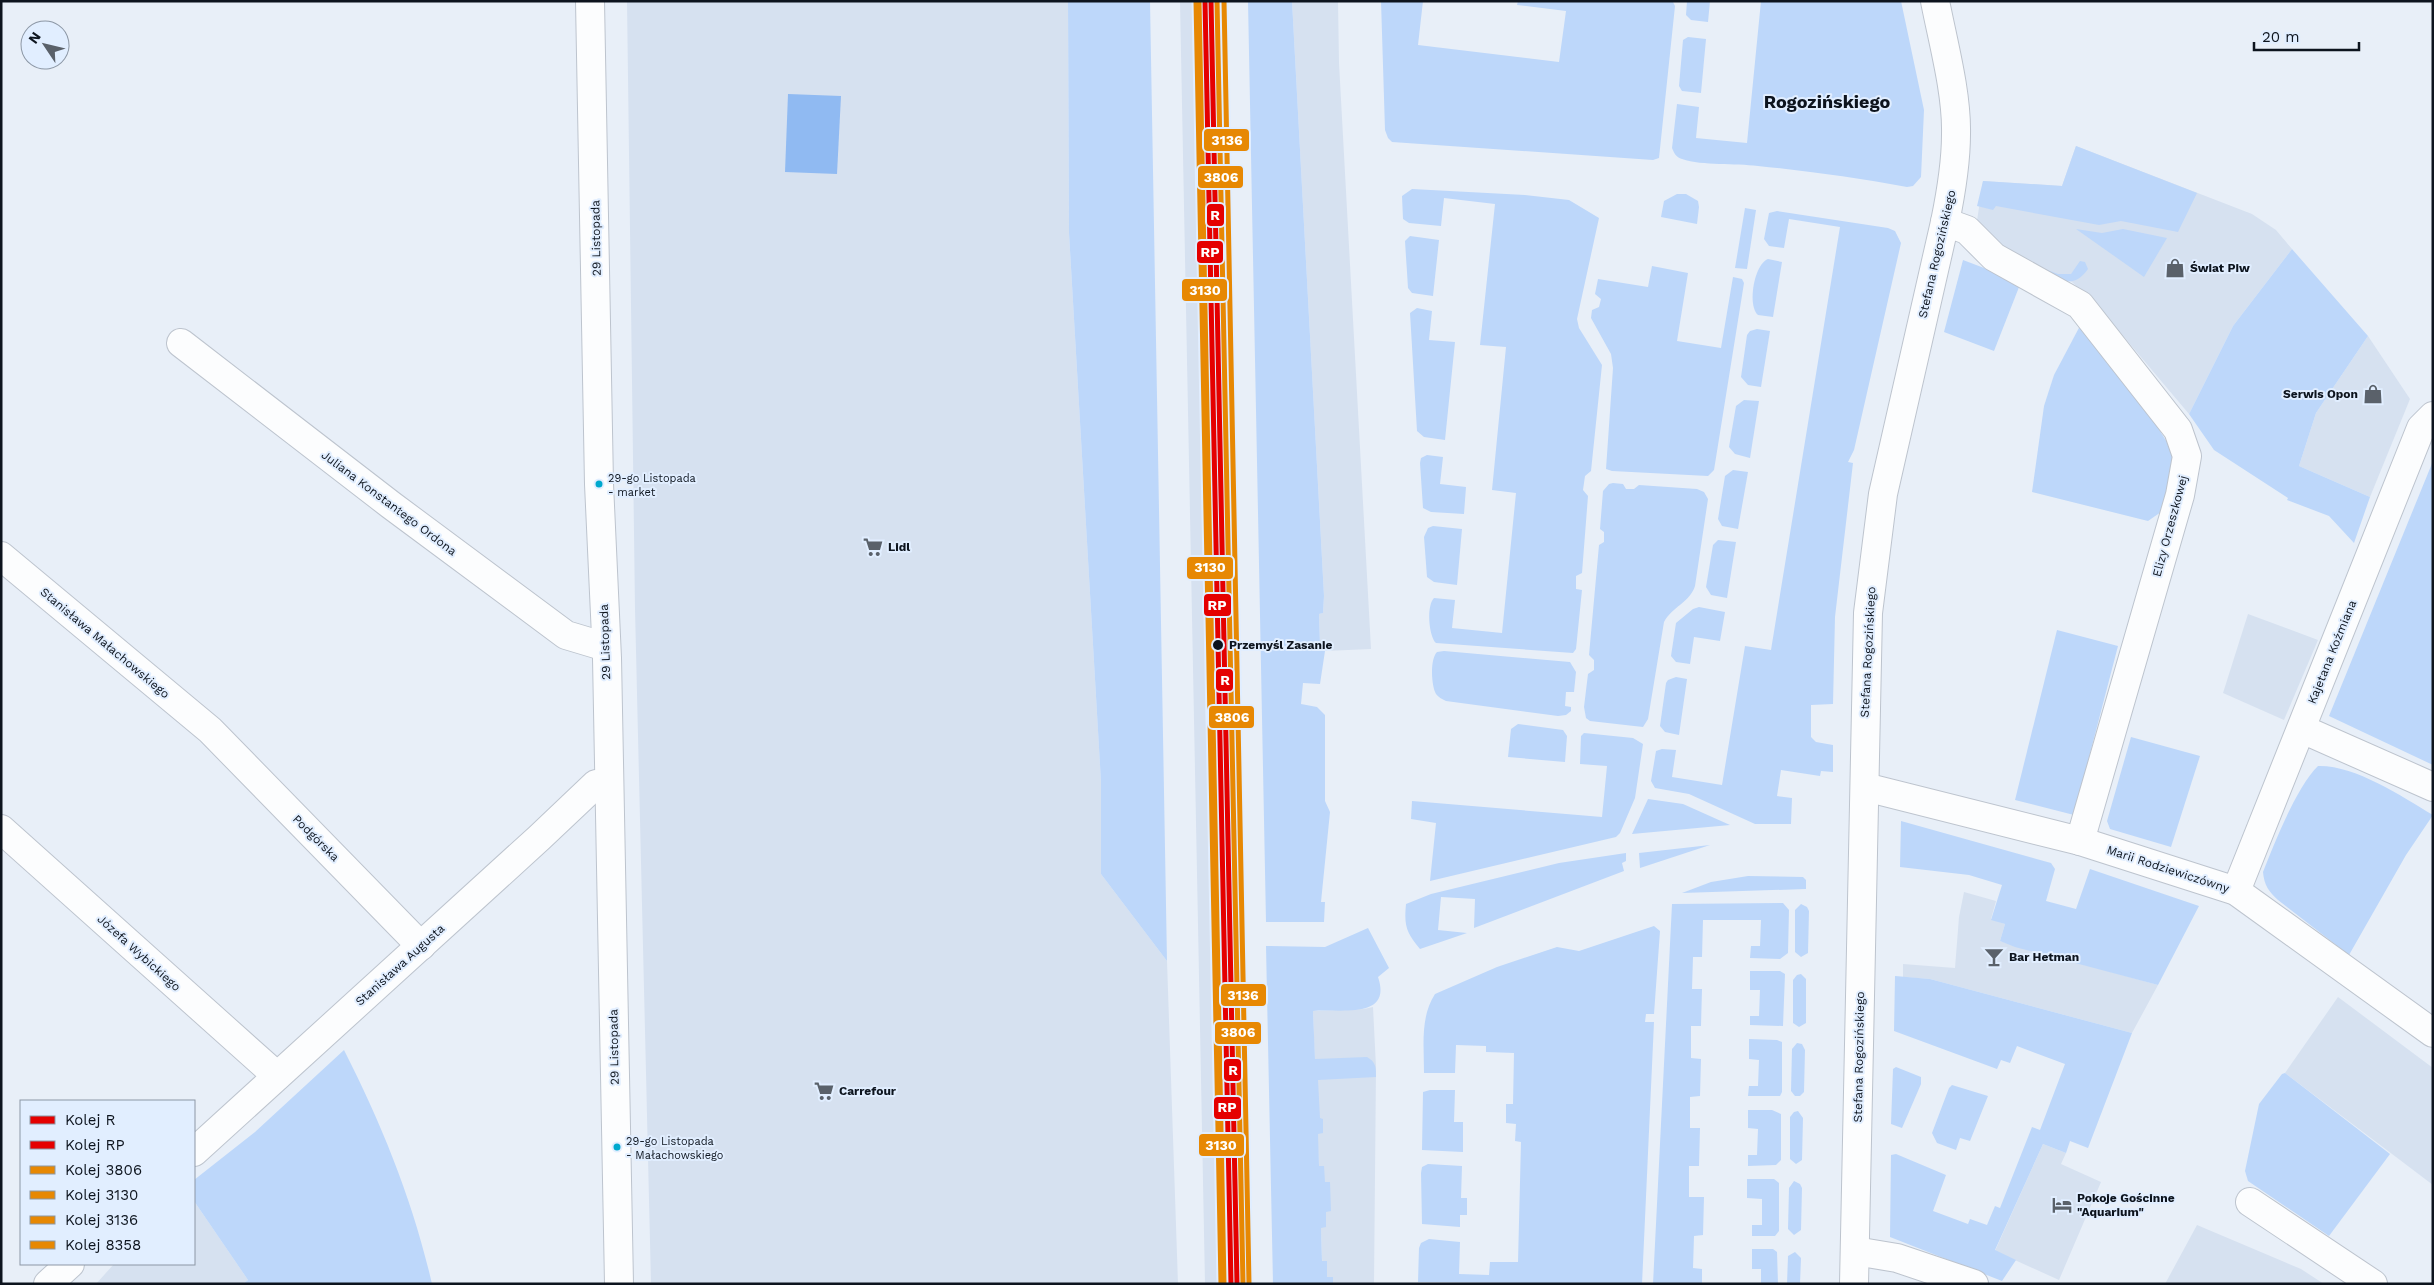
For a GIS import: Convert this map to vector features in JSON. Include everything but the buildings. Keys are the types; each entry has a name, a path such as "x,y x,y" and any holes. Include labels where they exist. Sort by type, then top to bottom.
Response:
{"street":[{"name":"29 Listopada","path":"590,1 599,484 606,647 619,1284"},
{"name":"Stefana Rogozińskiego","path":"1854,1284 1868,613 1883,494 1946,222 1952,190 1956,133 1950,79 1935,1"},
{"name":"Elizy Orzeszkowej","path":"1946,222 1967,230 1994,257 2080,304 2178,430 2187,456 2180,495 2080,841"},
{"name":"Juliana Konstantego Ordona","path":"181,343 391,505 566,635 606,647"},
{"name":"Kajetana Koźmiana","path":"2236,891 2421,428 2433,416"},
{"name":"Stanisława Małachowskiego","path":"1,556 210,730"},
{"path":"2302,729 2433,787"},
{"name":"Podgórska","path":"210,730 421,946"},
{"name":"Stanisława Augusta","path":"195,1151 596,784 608,782"},
{"name":"Marii Rodziewiczówny","path":"1865,787 2080,841 2236,891 2433,1033"},
{"name":"Józefa Wybickiego","path":"1,830 277,1076"},
{"path":"2250,1202 2373,1284"},
{"path":"1855,1251 1897,1258 1974,1284"},
{"path":"48,1284 69,1265"}],"shaded area":[{"path":"627,1 1068,1 1069,233 1101,782 1101,874 1167,961 1178,1284 651,1284 635,609"},
{"path":"1068,1 1150,1 1167,961 1101,874 1101,782 1069,233"},
{"path":"1180,1 1220,1 1245,1284 1205,1284"},
{"path":"1248,1 1292,1 1324,596 1323,613 1319,614 1320,645 1325,651 1320,684 1303,683 1301,704 1317,707 1325,715 1325,801 1330,812 1321,902 1325,902 1324,922 1266,922"},
{"path":"1292,1 1338,1 1339,63 1371,649 1325,651 1320,645 1319,614 1323,613 1324,596"},
{"path":"1381,1 1423,1 1418,45 1559,62 1566,11 1517,5 1518,1 1673,2 1675,6 1659,158 1653,160 1392,142 1385,130"},
{"path":"1687,1 1710,1 1708,22 1691,20 1686,15"},
{"path":"1761,1 1901,1 1924,110 1921,177 1913,186 1907,187 1777,168 1700,163 1682,159 1676,155 1672,148 1677,104 1699,107 1696,138 1747,143"},
{"path":"1688,37 1706,39 1701,93 1682,91 1679,86 1683,40"},
{"path":"788,94 841,96 837,174 785,172"},
{"path":"2076,146 2252,214 2276,230 2292,249 2233,326 2189,414 2097,305 2072,282 1975,234 1983,181 2062,186"},
{"path":"2076,146 2197,193 2178,232 2121,221 2099,225 1996,206 1993,210 1977,206 1983,181 2062,186"},
{"path":"1412,189 1525,195 1569,200 1599,218 1577,319 1579,328 1602,365 1591,471 1585,476 1583,490 1588,496 1582,573 1576,576 1576,589 1582,590 1576,649 1573,653 1436,643 1432,635 1429,614 1434,598 1455,600 1452,628 1502,633 1516,493 1492,490 1506,347 1480,345 1495,204 1444,198 1441,226 1409,223 1403,219 1402,196"},
{"path":"1677,194 1686,194 1698,201 1697,224 1661,217 1664,201"},
{"path":"1745,208 1756,210 1747,269 1735,268"},
{"path":"1777,211 1888,228 1895,231 1901,243 1854,450 1848,462 1853,463 1835,617 1833,704 1811,705 1811,737 1816,742 1833,745 1833,772 1821,771 1820,776 1781,770 1777,796 1792,798 1791,824 1755,824 1689,794 1655,788 1651,781 1656,751 1662,749 1676,750 1672,777 1722,785 1745,646 1771,650 1840,227 1789,219 1784,248 1769,246 1764,239 1769,213"},
{"path":"2076,229 2102,233 2123,229 2167,238 2144,277"},
{"path":"1410,236 1439,240 1433,296 1412,293 1408,288 1405,241"},
{"path":"2292,249 2368,336 2316,413 2299,466 2370,497 2354,543 2329,516 2287,500 2288,498 2214,450 2189,414 2233,326"},
{"path":"1768,259 1782,262 1773,317 1758,315 1753,303 1756,277 1763,262"},
{"path":"1963,260 2021,282 1994,351 1944,332"},
{"path":"2080,261 2085,262 2088,269 2082,276 2069,281 2063,281 2037,266 2058,274 2071,274"},
{"path":"1652,266 1688,273 1677,341 1721,348 1733,277 1742,279 1744,283 1714,470 1708,476 1612,471 1606,469 1613,368 1611,354 1591,318 1592,310 1599,307 1601,299 1595,294 1598,279 1648,287"},
{"path":"1417,308 1432,311 1429,340 1455,342 1445,440 1424,437 1417,431 1410,313"},
{"path":"2081,324 2149,413 2168,444 2176,463 2161,512 2148,521 2032,492 2044,406 2054,375"},
{"path":"1757,329 1770,331 1761,387 1748,385 1741,377 1747,335 1750,331"},
{"path":"2368,336 2410,399 2370,497 2299,466 2316,413"},
{"path":"1744,400 1759,401 1750,458 1735,454 1729,447 1736,406"},
{"path":"1427,455 1443,457 1440,484 1466,487 1464,514 1431,512 1423,508 1420,463 1421,458"},
{"path":"2433,461 2433,765 2329,716"},
{"path":"1733,470 1748,472 1738,529 1722,526 1718,519 1725,476"},
{"path":"1609,484 1623,484 1626,489 1634,489 1639,485 1697,489 1704,492 1708,499 1695,586 1693,592 1664,622 1648,719 1643,727 1590,721 1586,718 1584,707 1588,674 1594,670 1594,660 1589,655 1599,545 1604,542 1604,532 1600,529 1603,491"},
{"path":"1433,526 1462,529 1457,585 1434,582 1427,577 1424,537 1428,528"},
{"path":"1718,540 1736,542 1727,598 1711,595 1706,587 1713,545"},
{"path":"1699,607 1725,612 1720,641 1694,637 1690,664 1676,662 1671,656 1676,623 1693,609"},
{"path":"2248,614 2318,640 2284,720 2223,693"},
{"path":"2057,630 2118,646 2074,815 2015,800"},
{"path":"1444,651 1570,662 1576,672 1574,692 1566,692 1565,706 1571,707 1571,711 1566,715 1558,716 1446,701 1439,697 1434,690 1432,672 1435,655 1437,652"},
{"path":"1676,677 1687,679 1679,735 1665,732 1660,726 1666,683 1668,680"},
{"path":"1518,724 1563,730 1567,736 1565,762 1508,757 1511,729"},
{"path":"1584,733 1633,738 1643,744 1635,798 1620,833 1616,837 1430,881 1436,823 1411,819 1412,801 1602,817 1607,766 1580,764 1581,736"},
{"path":"2131,737 2200,756 2171,847 2110,829 2107,821"},
{"path":"2318,766 2332,767 2362,776 2433,815 2406,855 2349,955 2278,900 2264,881 2263,872 2294,801 2310,775"},
{"path":"1648,799 1683,804 1730,825 1632,834"},
{"path":"1901,821 2051,863 2055,869 2046,901 2076,909 2090,869 2199,906 2158,985 2015,947 2000,941 2005,924 1991,920 2002,885 1969,875 1900,867"},
{"path":"1710,845 1640,868 1639,853"},
{"path":"1626,853 1626,861 1622,863 1624,871 1474,928 1475,899 1441,897 1438,930 1467,933 1420,949 1407,928 1405,918 1406,904 1431,894 1559,863"},
{"path":"1748,876 1803,877 1806,880 1806,889 1682,893 1711,882"},
{"path":"1964,892 1996,901 1991,919 2005,924 2000,941 2158,985 2132,1033 1930,979 1903,977 1903,964 1955,968 1959,917"},
{"path":"1783,903 1789,910 1788,953 1780,959 1750,958 1751,946 1760,946 1761,920 1703,920 1702,957 1693,957 1692,989 1702,989 1701,1026 1691,1026 1691,1058 1701,1059 1700,1096 1690,1097 1690,1128 1700,1128 1699,1166 1689,1166 1689,1197 1704,1197 1703,1235 1694,1236 1693,1268 1702,1269 1702,1284 1653,1284 1672,904"},
{"path":"1801,904 1807,907 1809,911 1808,953 1801,957 1795,952 1795,910"},
{"path":"1654,926 1660,931 1654,1014 1646,1014 1645,1022 1654,1022 1642,1284 1418,1282 1419,1248 1421,1243 1429,1239 1460,1242 1459,1274 1489,1275 1490,1262 1518,1262 1521,1142 1515,1141 1516,1124 1506,1123 1506,1104 1513,1104 1514,1053 1486,1052 1486,1046 1456,1045 1455,1073 1424,1073 1425,1022 1430,1003 1435,994 1497,967 1557,947 1579,951"},
{"path":"1368,928 1389,968 1378,977 1380,991 1378,1000 1370,1006 1360,1009 1313,1011 1315,1059 1367,1057 1374,1063 1376,1070 1376,1077 1318,1080 1320,1118 1323,1119 1323,1133 1318,1134 1319,1166 1324,1166 1325,1182 1330,1182 1331,1211 1326,1212 1326,1227 1321,1228 1322,1261 1327,1261 1327,1277 1333,1277 1333,1284 1273,1284 1266,946 1325,947"},
{"path":"1750,971 1780,971 1785,974 1783,1026 1750,1025 1750,1016 1759,1016 1760,990 1750,990"},
{"path":"1801,974 1806,979 1806,1023 1799,1027 1793,1023 1793,980 1797,975"},
{"path":"1895,976 1930,979 2132,1033 2088,1148 2070,1141 2066,1153 2043,1144 1995,1250 2016,1260 2002,1281 1890,1237 1891,1155 1896,1154 1946,1175 1933,1211 1968,1224 1970,1219 1987,1225 1995,1206 2000,1208 2032,1127 2040,1130 2065,1064 2017,1046 2010,1063 2001,1060 1997,1069 1894,1031"},
{"path":"2338,997 2433,1068 2433,1185 2285,1073"},
{"path":"1373,1007 1376,1067 1374,1284 1323,1284 1313,1011"},
{"path":"1749,1039 1777,1040 1782,1042 1782,1092 1780,1096 1748,1096 1749,1086 1758,1086 1759,1060 1749,1059"},
{"path":"1797,1043 1802,1044 1805,1050 1804,1092 1800,1096 1795,1096 1791,1091 1792,1049"},
{"path":"344,1050 384,1135 406,1193 432,1284 243,1284 248,1280 195,1202 195,1179 255,1132"},
{"path":"1896,1067 1921,1077 1921,1084 1902,1128 1891,1124 1893,1069"},
{"path":"2285,1073 2390,1154 2329,1236 2248,1181 2245,1171 2259,1104 2282,1074"},
{"path":"1952,1085 1988,1096 1970,1141 1960,1138 1956,1150 1937,1143 1932,1133 1949,1088"},
{"path":"1430,1090 1455,1090 1454,1122 1463,1122 1463,1152 1422,1150 1423,1092"},
{"path":"1748,1110 1772,1110 1781,1114 1781,1160 1776,1165 1748,1166 1748,1155 1757,1155 1758,1129 1748,1128"},
{"path":"1798,1111 1803,1118 1802,1160 1796,1164 1790,1159 1790,1117 1794,1112"},
{"path":"2043,1144 2066,1153 2061,1164 2101,1182 2059,1280 1995,1251"},
{"path":"1428,1164 1462,1166 1461,1198 1467,1198 1467,1215 1460,1215 1460,1227 1422,1224 1421,1173 1422,1167"},
{"path":"1747,1179 1774,1179 1779,1183 1779,1231 1775,1236 1752,1236 1752,1225 1762,1225 1762,1199 1747,1198"},
{"path":"1794,1181 1800,1184 1802,1188 1801,1230 1794,1235 1788,1229 1789,1188"},
{"path":"195,1202 248,1280 243,1284 96,1284 113,1265 195,1265"},
{"path":"2197,1225 2301,1269 2324,1284 2165,1284"},
{"path":"1752,1249 1773,1249 1777,1252 1778,1284 1761,1284 1761,1269 1752,1269"},
{"path":"1795,1252 1801,1258 1800,1284 1787,1284 1788,1256"}],"rail line":[{"name":"8358","path":"1196,1 1221,1284"},
{"name":"3130","path":"1199,1 1224,1284"},
{"name":"RP","path":"1205,1 1231,1284"},
{"name":"R","path":"1211,1 1237,1284"},
{"name":"3806","path":"1217,1 1243,1284"},
{"name":"3136","path":"1224,1 1249,1284"}],"place":[{"name":"Świat Piw","path":"2175,268"},
{"name":"Serwis Opon","path":"2373,394"},
{"name":"29-go Listopada - market","path":"599,484"},
{"name":"Lidl","path":"873,547"},
{"name":"Przemyśl Zasanie","path":"1218,645"},
{"name":"Bar Hetman","path":"1994,957"},
{"name":"Carrefour","path":"824,1091"},
{"name":"29-go Listopada - Małachowskiego","path":"617,1147"},
{"name":"Pokoje Gościnne \"Aquarium\"","path":"2062,1205"}],"district":[{"name":"Rogozińskiego","path":"1827,101"}]}
